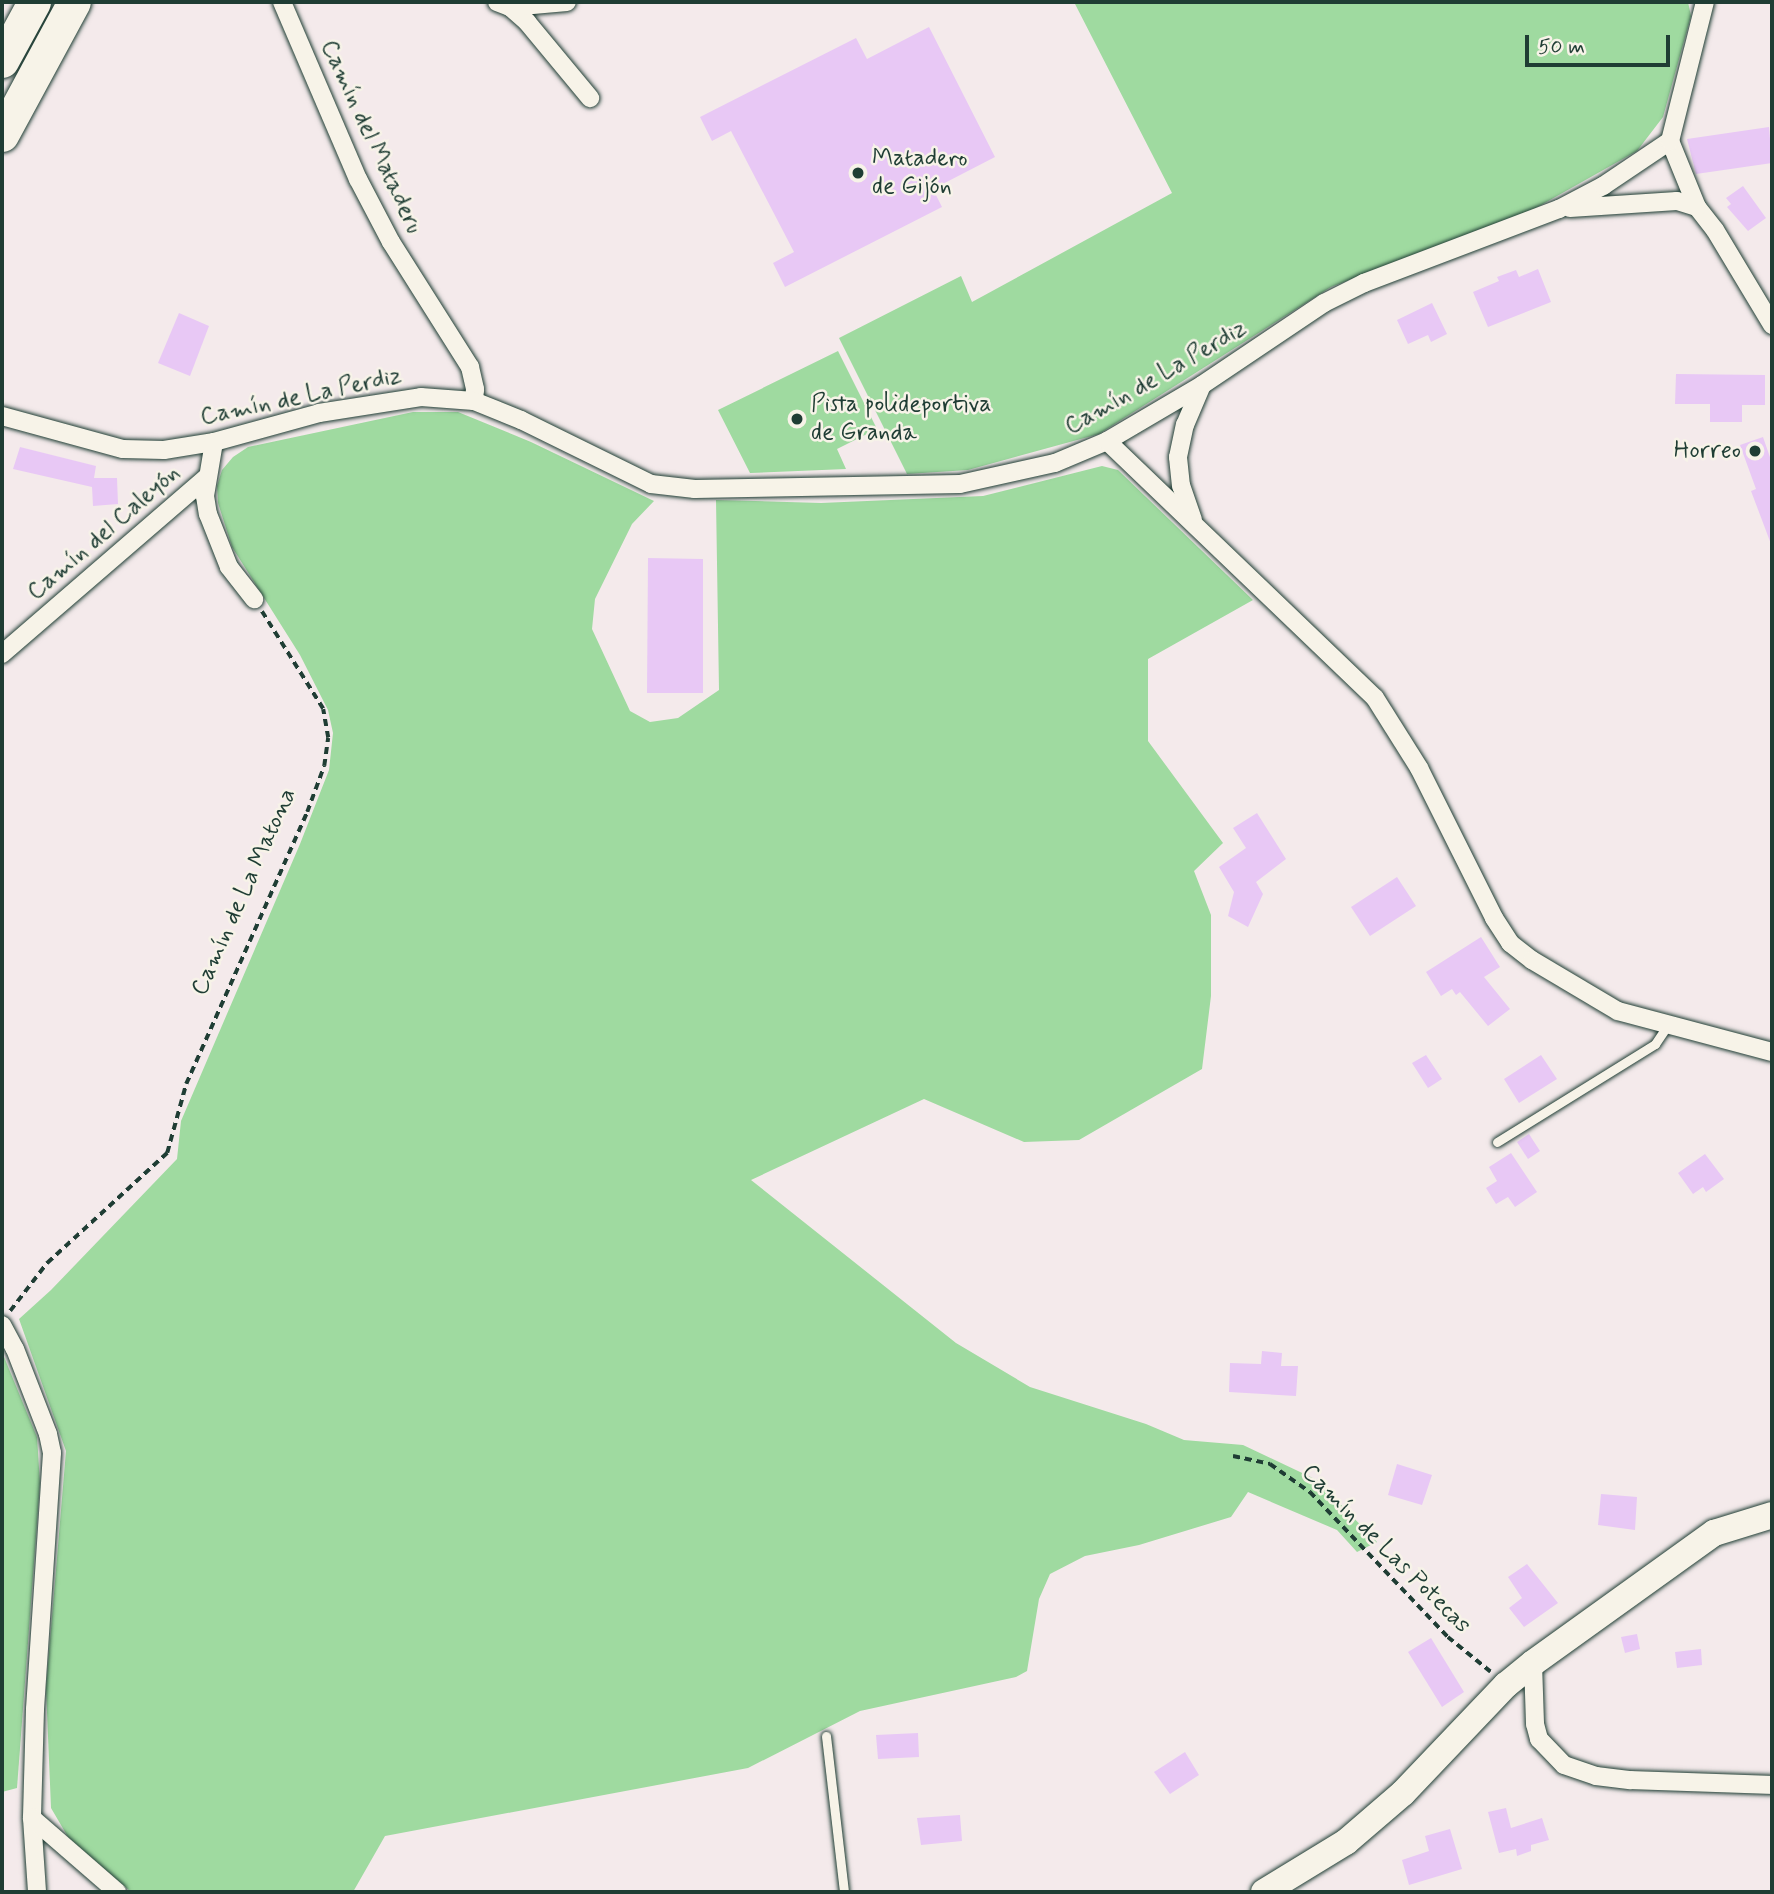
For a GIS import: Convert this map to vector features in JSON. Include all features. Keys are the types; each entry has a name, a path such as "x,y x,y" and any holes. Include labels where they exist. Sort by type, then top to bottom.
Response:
{"highway":[{"path":"2,61 34,2"},
{"path":"2,135 74,2"}],"street":[{"name":"Camín del Mataderu","path":"282,2 358,180 391,242 470,367 475,389 474,401"},
{"path":"503,4 567,2"},
{"path":"1705,2 1670,141 1697,207 1772,325"},
{"path":"503,4 590,98"},
{"name":"Camín de La Perdiz","path":"2,416 123,449 164,450 214,442 319,413 421,397 474,401 521,419 651,484 695,489 960,484 1055,463 1107,440 1202,385 1324,303 1364,283 1559,209 1603,186 1670,141"},
{"path":"1559,209 1677,201 1697,207"},
{"path":"1198,529 1188,511 1181,486 1178,457 1185,425 1202,385"},
{"path":"1107,440 1375,698 1419,768 1494,918 1510,943 1532,960 1618,1011 1772,1052"},
{"path":"214,442 205,496 208,514 229,568 254,599"},
{"name":"Camín del Caleyón","path":"2,654 207,477"},
{"path":"2,1323 48,1434 52,1453 35,1709 32,1818 37,1892"},
{"path":"1264,1892 1346,1842 1394,1801 1506,1685 1533,1663 1714,1533 1772,1515"},
{"path":"1533,1663 1535,1724 1539,1739 1564,1765 1596,1776 1631,1780 1772,1786"},
{"path":"32,1818 117,1892"}],"lane":[{"path":"1497,1142 1655,1044 1667,1026"},
{"path":"826,1736 844,1892"}],"path":[{"name":"Camín de La Matona","path":"2,1323 47,1263 167,1153 186,1084 307,812 324,766 328,738 323,709 254,599"},
{"name":"Camín de Las Potecas","path":"1233,1456 1270,1464 1310,1492 1448,1637 1506,1685"}],"green space":[{"path":"1074,2 1688,2 1691,16 1663,117 1637,151 1534,209 1331,287 1099,434 968,470 907,474 839,338 961,276 972,302 1172,193"},
{"name":"Pista polideportiva de Granda","path":"838,351 877,429 837,449 846,469 750,473 718,410"},
{"path":"413,412 458,412 531,442 654,501 632,524 595,599 592,629 630,711 650,722 678,718 719,690 716,500 821,503 983,496 1102,466 1118,470 1253,600 1148,659 1148,741 1223,843 1194,871 1211,915 1211,996 1202,1069 1079,1140 1024,1142 924,1099 751,1180 956,1343 1030,1387 1146,1424 1184,1440 1243,1445 1317,1480 1377,1542 1357,1552 1337,1530 1248,1492 1231,1517 1139,1545 1085,1556 1050,1574 1039,1599 1027,1671 1016,1677 860,1711 748,1768 385,1836 353,1892 131,1892 68,1837 51,1808 46,1688 66,1451 19,1319 51,1290 177,1159 181,1121 329,770 333,733 328,710 300,655 232,547 218,503 217,486 222,470 233,457 248,447"},
{"path":"2,1352 37,1437 40,1483 17,1788 2,1792"}],"building":[{"name":"Matadero de Gijón","path":"929,27 995,157 933,189 942,207 785,287 773,263 794,252 731,131 712,141 700,117 856,38 867,59"},
{"path":"1769,127 1772,163 1696,174 1687,139"},
{"path":"1743,186 1766,218 1748,231 1727,207 1731,204 1726,198"},
{"path":"1538,269 1551,302 1488,327 1473,292 1499,281 1497,277 1516,270 1519,277"},
{"path":"1432,303 1447,334 1431,342 1428,335 1408,344 1397,320"},
{"path":"179,313 209,326 190,376 158,363"},
{"path":"1676,374 1765,375 1765,405 1742,405 1742,422 1710,422 1710,404 1675,404"},
{"path":"1763,437 1772,463 1771,544 1751,491 1756,489 1740,445"},
{"path":"20,447 96,466 94,478 117,478 118,504 93,506 92,487 13,469"},
{"path":"648,558 703,559 703,693 647,693"},
{"path":"1257,813 1286,859 1256,882 1263,894 1248,927 1228,916 1234,892 1219,867 1246,848 1233,828"},
{"path":"1397,877 1416,906 1370,936 1351,907"},
{"path":"1481,937 1500,967 1484,977 1510,1009 1488,1026 1460,992 1456,995 1452,989 1441,996 1426,972"},
{"path":"1426,1055 1442,1079 1428,1088 1412,1063"},
{"path":"1541,1055 1557,1079 1519,1103 1504,1079"},
{"path":"1529,1134 1540,1151 1528,1159 1517,1142"},
{"path":"1511,1153 1537,1192 1515,1207 1508,1197 1496,1204 1486,1188 1497,1181 1489,1167"},
{"path":"1705,1154 1724,1179 1706,1192 1703,1187 1693,1194 1678,1173"},
{"path":"1262,1351 1282,1353 1281,1366 1298,1366 1296,1396 1229,1392 1230,1363 1261,1364"},
{"path":"1397,1464 1432,1475 1422,1505 1388,1495"},
{"path":"1601,1494 1637,1497 1635,1530 1598,1525"},
{"path":"1527,1564 1558,1603 1524,1627 1509,1608 1522,1598 1508,1577"},
{"path":"1637,1634 1640,1649 1625,1653 1621,1637"},
{"path":"1431,1638 1464,1692 1442,1707 1408,1652"},
{"path":"1701,1649 1702,1665 1677,1668 1675,1652"},
{"path":"918,1733 919,1757 878,1759 876,1735"},
{"path":"1185,1752 1199,1775 1170,1794 1154,1772"},
{"path":"1506,1808 1511,1828 1542,1818 1549,1840 1531,1845 1531,1851 1517,1856 1516,1849 1499,1853 1488,1812"},
{"path":"960,1815 962,1841 921,1845 917,1818"},
{"path":"1450,1829 1462,1869 1409,1885 1402,1860 1429,1851 1425,1836"}],"place":[{"name":"Matadero de Gijón","path":"858,173"},
{"name":"Pista polideportiva de Granda","path":"797,419"},
{"name":"Horreo","path":"1755,451"}]}
